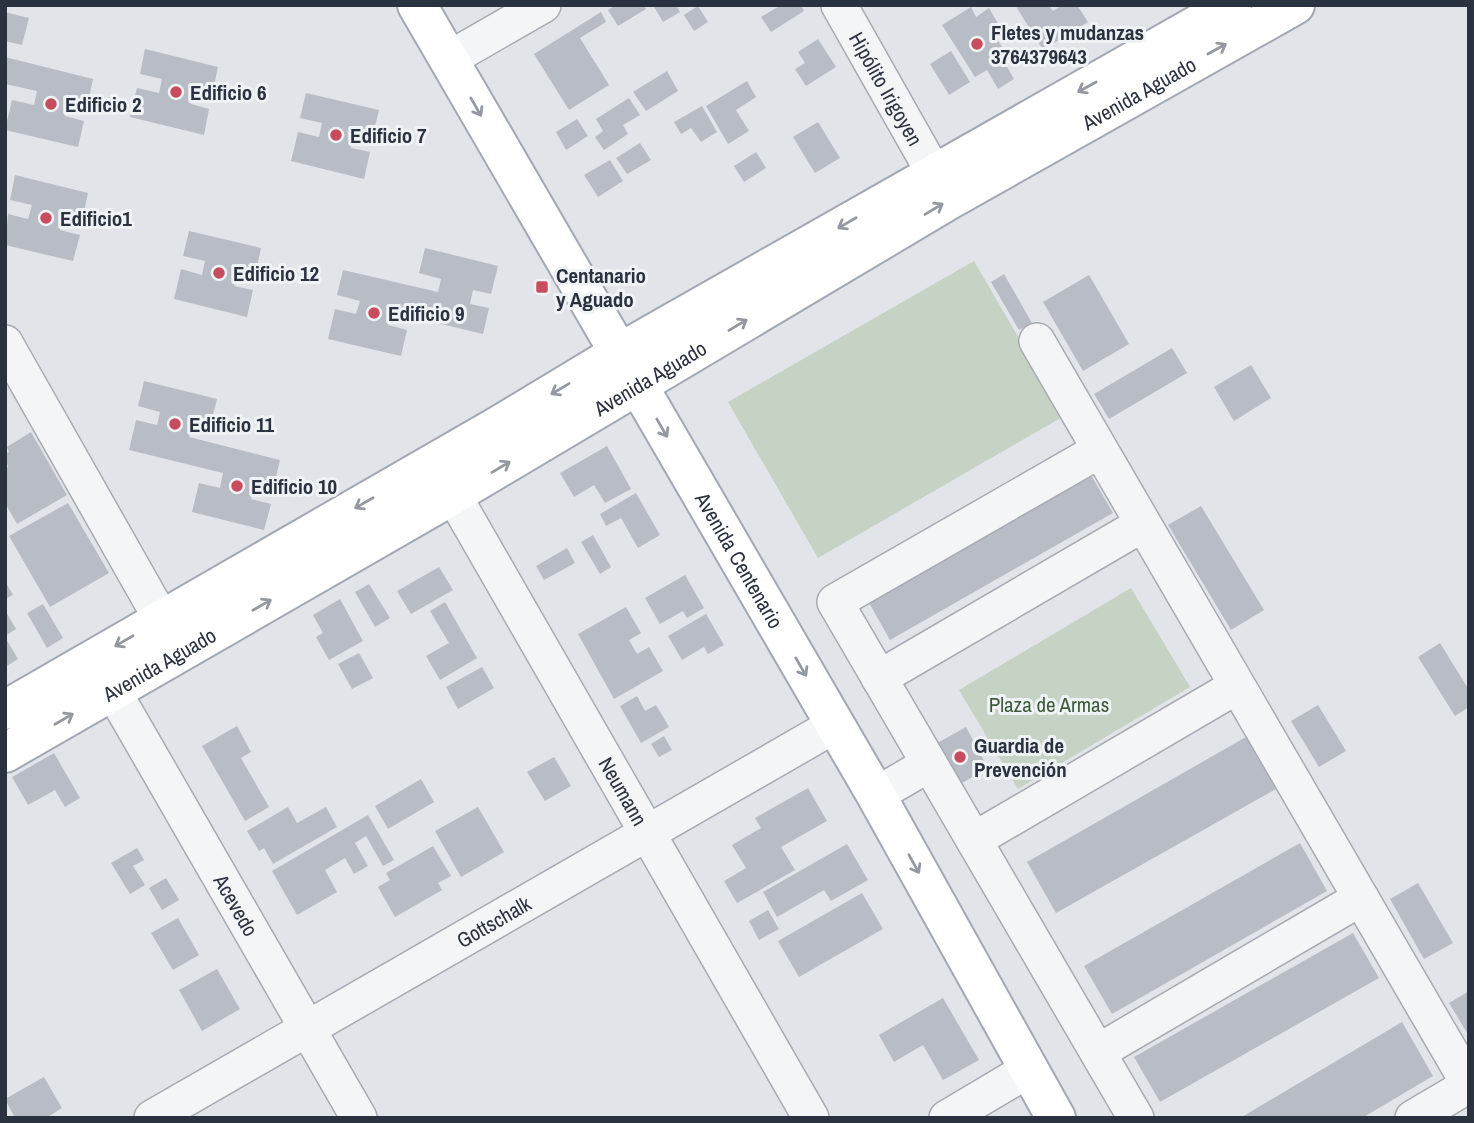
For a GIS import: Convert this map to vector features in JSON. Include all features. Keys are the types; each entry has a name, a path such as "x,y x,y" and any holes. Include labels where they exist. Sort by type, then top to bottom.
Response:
{"main road":[{"name":"Avenida Centenario","path":"417,5 876,795 1056,1118"},
{"name":"Avenida Aguado","path":"5,753 453,495 628,369 934,173 1232,5"},
{"name":"Avenida Aguado","path":"5,709 435,463 628,369 949,200 1295,5"}],"street":[{"path":"449,60 543,5"},
{"name":"Hipólito Irigoyen","path":"839,5 934,173"},
{"path":"1037,341 1469,1085 1413,1118"},
{"path":"5,343 180,652"},
{"path":"1100,450 835,602 1136,1118"},
{"name":"Neumann","path":"435,463 811,1118"},
{"path":"879,678 1143,524"},
{"path":"974,840 1237,686"},
{"name":"Acevedo","path":"113,691 359,1118"},
{"name":"Gottschalk","path":"152,1118 835,725"},
{"path":"876,795 929,764"},
{"path":"1098,1052 1361,898"},
{"path":"947,1118 1028,1070"}],"green space":[{"path":"974,261 1064,416 818,558 728,402"},
{"name":"Plaza de Armas","path":"1131,588 1190,687 1018,789 959,690"}],"building":[{"path":"616,5 643,5 646,9 618,26 608,10"},
{"path":"653,5 676,5 680,12 663,22"},
{"path":"781,5 801,5 804,11 771,32 761,17"},
{"path":"1015,5 1049,5 1053,11 1062,5 1077,5 1088,22 1043,50"},
{"path":"698,6 708,22 694,31 684,15"},
{"name":"Fletes y mudanzas 3764379643","path":"971,7 976,17 989,8 999,25 991,30 1010,59 1003,60 1014,79 998,89 987,70 975,77 942,25"},
{"path":"5,12 29,18 22,45 5,41"},
{"path":"601,12 606,22 580,38 609,85 569,110 534,54"},
{"path":"818,39 836,67 806,86 795,69 805,63 798,52"},
{"name":"Edificio 6","path":"145,49 218,67 212,95 194,90 191,104 209,109 204,135 130,117 137,88 159,93 162,79 140,74"},
{"path":"951,51 970,82 949,95 930,64"},
{"name":"Edificio 2","path":"5,57 93,79 87,107 69,102 65,116 84,121 78,147 5,130 12,100 34,105 37,91 5,84"},
{"path":"667,71 678,91 646,111 633,92"},
{"path":"747,81 756,97 736,110 749,131 728,144 706,106"},
{"name":"Edificio 7","path":"306,93 379,110 372,138 354,134 351,148 370,152 364,179 291,161 298,132 319,137 322,123 300,118"},
{"path":"629,98 640,115 623,125 628,134 604,150 595,137 603,131 596,119"},
{"path":"702,106 717,132 701,142 691,128 681,134 674,122"},
{"path":"577,119 588,136 566,150 556,132"},
{"path":"818,122 840,158 815,173 793,137"},
{"path":"640,143 651,160 627,174 616,158"},
{"path":"756,152 766,168 744,182 734,166"},
{"path":"610,160 623,181 598,197 584,175"},
{"name":"Edificio1","path":"15,175 88,193 82,221 63,217 60,230 80,235 73,261 5,245 8,214 28,219 32,205 10,200"},
{"name":"Edificio 12","path":"189,231 261,248 255,276 237,272 234,286 253,290 247,317 174,299 181,269 202,275 205,261 183,256"},
{"path":"425,248 498,266 491,294 473,290 470,304 489,308 483,334 391,312 388,325 407,330 401,356 328,339 335,309 356,314 360,301 337,295 343,270 438,292 441,279 419,273"},
{"path":"1004,274 1032,323 1019,330 991,282"},
{"path":"1089,275 1129,344 1083,371 1043,302"},
{"path":"1172,348 1187,373 1109,419 1094,394"},
{"path":"1251,365 1271,398 1234,421 1214,387"},
{"path":"144,381 217,399 210,427 192,422 189,437 280,460 273,489 255,485 251,499 271,504 264,530 192,512 199,483 220,488 223,473 129,450 136,420 157,425 160,412 138,406"},
{"path":"31,432 67,495 17,524 5,503 5,468 8,467 5,454 9,452 7,447"},
{"path":"607,446 631,489 605,503 594,485 574,497 560,473"},
{"path":"1087,468 1113,513 890,640 864,594"},
{"path":"636,493 660,535 638,548 621,518 606,526 600,514"},
{"path":"68,503 109,573 50,607 9,536"},
{"path":"1201,506 1264,610 1231,630 1168,525"},
{"path":"593,535 611,567 600,574 581,542"},
{"path":"567,548 575,563 544,580 536,566"},
{"path":"439,567 453,590 411,614 397,591"},
{"path":"685,575 704,608 687,618 683,611 660,624 645,598"},
{"path":"5,581 13,595 5,599"},
{"path":"369,584 390,618 375,627 355,592"},
{"path":"340,599 363,641 329,660 316,637 323,633 313,615"},
{"path":"445,602 477,658 440,680 426,656 449,643 430,611"},
{"path":"43,604 63,638 47,648 27,613"},
{"path":"626,607 641,633 629,640 637,654 649,647 663,671 614,699 578,634"},
{"path":"5,610 16,629 5,636"},
{"path":"706,614 724,645 708,654 704,647 682,660 668,636"},
{"path":"5,637 18,659 5,667"},
{"path":"1440,643 1469,690 1469,707 1455,716 1418,657"},
{"path":"359,653 373,678 352,689 338,664"},
{"path":"482,667 494,688 458,709 446,687"},
{"path":"637,696 645,711 656,705 669,727 641,743 620,706"},
{"path":"1318,705 1346,751 1319,767 1291,721"},
{"path":"237,726 251,752 241,758 269,807 245,821 202,746"},
{"name":"Guardia de Prevención","path":"966,727 988,768 955,787 932,746"},
{"path":"664,736 672,750 659,757 651,744"},
{"path":"1246,737 1276,789 1056,913 1027,862"},
{"path":"54,753 80,798 65,807 55,790 28,805 12,777"},
{"path":"554,757 571,786 545,801 527,772"},
{"path":"421,779 434,802 388,829 375,806"},
{"path":"808,788 827,821 781,847 795,870 737,903 724,881 746,868 732,845 761,828 755,818"},
{"path":"288,807 297,823 326,807 337,827 273,864 264,848 259,851 247,831"},
{"path":"478,807 504,852 461,877 435,831"},
{"path":"368,815 394,860 383,866 366,836 355,843 368,866 354,874 345,858 325,870 337,892 297,915 272,871"},
{"path":"1300,843 1327,891 1112,1014 1084,966"},
{"path":"847,844 868,880 831,901 824,890 777,917 763,892"},
{"path":"433,846 451,876 438,883 442,890 395,917 378,887 390,880 386,873"},
{"path":"137,848 144,860 133,866 145,885 130,894 111,863"},
{"path":"166,878 179,900 162,910 149,888"},
{"path":"1418,883 1453,943 1424,959 1390,899"},
{"path":"862,893 883,929 799,977 778,941"},
{"path":"768,910 779,929 759,940 749,921"},
{"path":"178,918 199,955 173,970 151,933"},
{"path":"1353,933 1379,978 1160,1102 1134,1057"},
{"path":"217,969 240,1009 202,1031 179,990"},
{"path":"1469,991 1469,1036 1449,1003"},
{"path":"943,998 979,1060 943,1080 923,1045 894,1062 879,1035"},
{"path":"1402,1022 1433,1076 1362,1118 1240,1118"},
{"path":"44,1077 62,1108 46,1118 15,1118 5,1099"}],"place":[{"name":"Fletes y mudanzas 3764379643","path":"977,44"},
{"name":"Edificio 6","path":"176,92"},
{"name":"Edificio 2","path":"51,104"},
{"name":"Edificio 7","path":"336,135"},
{"name":"Edificio1","path":"46,218"},
{"name":"Edificio 12","path":"219,273"},
{"name":"Centanario y Aguado","path":"542,287"},
{"name":"Edificio 9","path":"374,313"},
{"name":"Edificio 11","path":"175,424"},
{"name":"Edificio 10","path":"237,486"},
{"name":"Guardia de Prevención","path":"960,757"}]}
